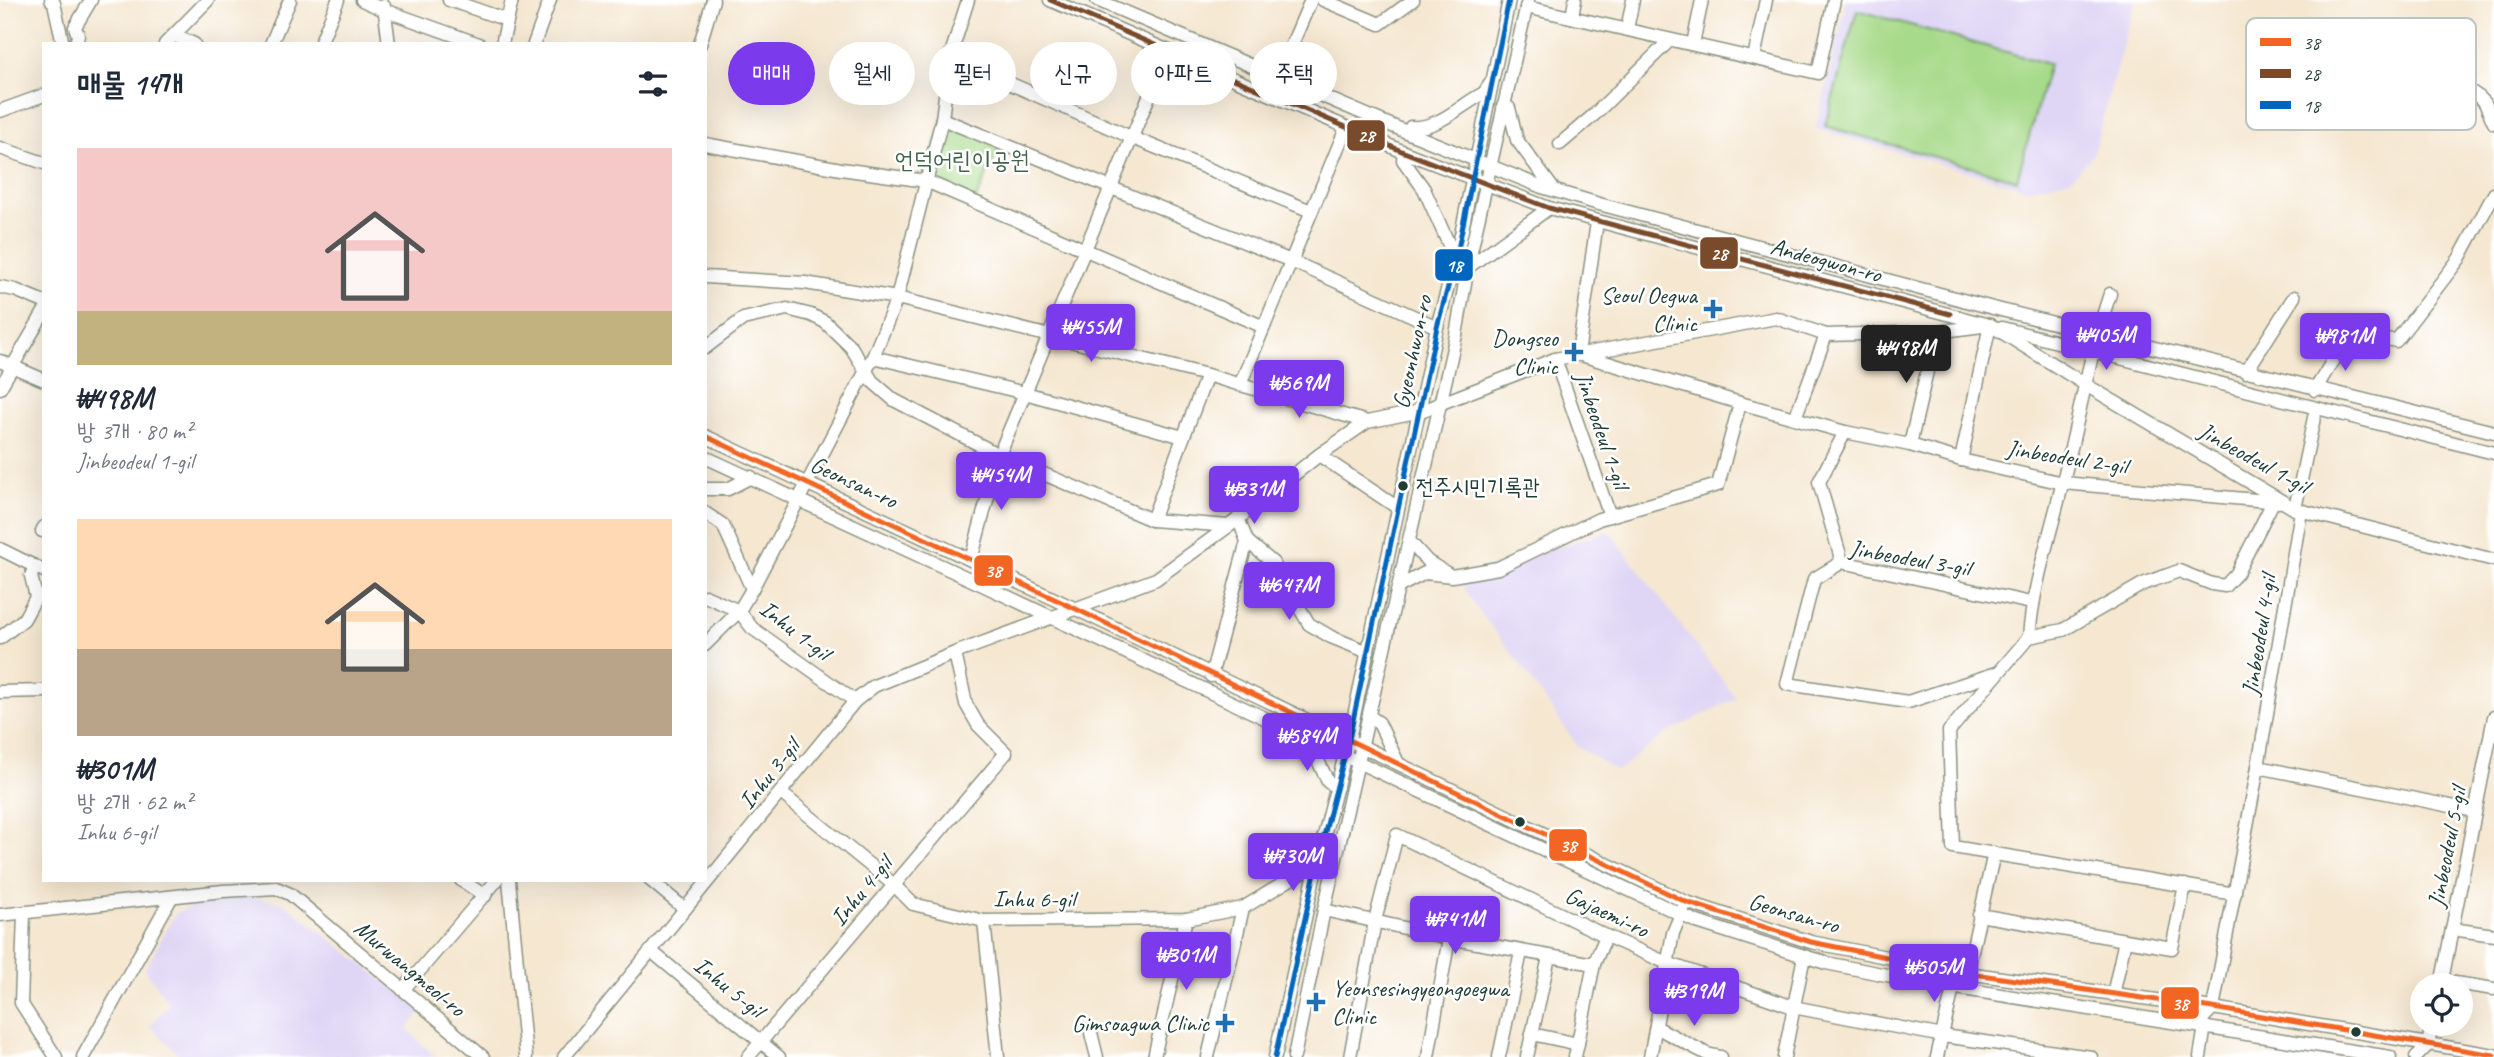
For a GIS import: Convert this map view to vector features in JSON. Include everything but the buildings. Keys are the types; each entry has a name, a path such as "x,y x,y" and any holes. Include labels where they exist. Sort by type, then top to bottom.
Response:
{"street":[{"path":"51,0 63,42"},
{"path":"76,42 78,35 75,27 91,0"},
{"path":"170,40 208,0"},
{"path":"272,42 290,0"},
{"path":"321,42 338,0"},
{"path":"362,0 384,5 474,42"},
{"path":"449,0 507,20"},
{"path":"502,42 512,0"},
{"path":"535,42 550,0"},
{"path":"701,42 713,0"},
{"path":"955,42 968,0"},
{"name":"Andeogwon-ro","path":"1050,0 1147,42"},
{"path":"1293,42 1311,0"},
{"path":"1323,0 1380,24 1413,0"},
{"name":"Gyeonhwon-ro","path":"1275,1057 1317,863 1349,739 1437,327 1457,254 1509,0"},
{"path":"1572,17 1575,0"},
{"path":"1627,29 1633,0"},
{"path":"1693,44 1702,0"},
{"path":"1754,58 1766,0"},
{"path":"1527,3 1572,17 1818,73 1834,0"},
{"name":"Andeogwon-ro","path":"1103,1 1250,65"},
{"name":"Gyeonhwon-ro","path":"1294,1057 1324,910 1400,586 1456,335 1485,185 1527,3"},
{"path":"384,5 389,42"},
{"path":"1560,144 1595,114 1670,40"},
{"path":"1409,133 1411,127 1422,128 1437,122 1484,93 1494,78"},
{"name":"Andeogwon-ro","path":"1236,80 1472,180 1549,208 1990,325 2494,453"},
{"path":"1016,86 1133,138 1311,211"},
{"path":"2476,95 2485,103 2494,123"},
{"path":"0,111 42,96"},
{"name":"Andeogwon-ro","path":"1337,102 1554,190 1599,204 2315,390 2494,432"},
{"path":"707,643 739,611 752,589 873,357 897,298 944,105"},
{"path":"971,560 999,455 1146,105"},
{"path":"1503,106 1510,108 1517,140 1554,190"},
{"path":"942,119 1291,261 1437,327"},
{"path":"1240,385 1346,128"},
{"path":"707,144 841,169 926,181 1264,327"},
{"path":"0,148 42,162"},
{"path":"1404,152 1403,160 1424,189 1450,247 1457,254"},
{"path":"2315,390 2345,340 2362,334 2396,341 2459,259 2494,194"},
{"path":"1467,268 1549,208"},
{"path":"1578,354 1597,222"},
{"path":"707,277 805,283 897,298 1207,375 1367,422"},
{"path":"1,290 15,290 42,301"},
{"path":"2110,294 2096,334 2063,482 2031,603 2029,638 2063,630 2143,584 2179,570 2212,584 2225,586 2237,573 2273,502"},
{"path":"2246,372 2294,297"},
{"path":"707,347 743,320 787,310 811,315 824,322 851,347 872,382 894,400 999,455 1152,520 1234,522 1247,541 1273,563 1310,624 1331,637 1367,652"},
{"path":"0,388 6,364 42,315"},
{"name":"Jinbeodeul 1-gil","path":"1367,422 1421,411 1555,359 1776,318 1826,335 1936,332 1990,325 2086,386 2294,508 2494,560"},
{"path":"1961,460 1990,325"},
{"path":"1910,445 1936,332"},
{"path":"1795,418 1826,335"},
{"name":"Jinbeodeul 2-gil","path":"1578,354 1845,432 2063,482 2273,502 2294,508"},
{"path":"873,357 1025,393 1183,437"},
{"name":"Jinbeodeul 1-gil","path":"1555,359 1609,516"},
{"path":"6,364 42,379"},
{"path":"1152,520 1207,375"},
{"path":"1410,541 1429,568 1451,576 1498,568 1609,516 1718,485 1740,403"},
{"name":"Jinbeodeul 4-gil","path":"2213,1008 2258,767 2294,508 2316,408"},
{"name":"Inhu 3-gil","path":"564,1057 855,701 874,686 955,653 1156,579 1319,455 1367,422"},
{"path":"1842,562 1819,482 1845,432"},
{"name":"Geonsan-ro","path":"707,437 1076,609 1686,902 1811,942 1967,973 2213,1008 2494,1055"},
{"path":"1319,455 1398,508"},
{"name":"Geonsan-ro","path":"707,458 798,498 1681,915 1826,963 1953,988 2390,1057"},
{"path":"707,489 728,489 751,477"},
{"path":"707,514 723,526 752,589"},
{"path":"1211,676 1247,541"},
{"path":"0,549 39,568 31,576 36,597 24,619 0,638"},
{"name":"Jinbeodeul 3-gil","path":"1997,673 1908,702 1787,684 1814,579 1842,562 2031,603"},
{"path":"1400,586 1429,568"},
{"name":"Inhu 1-gil","path":"707,597 739,611 752,628 855,701"},
{"name":"Jinbeodeul 3-gil","path":"2029,638 1949,731 1953,847 2235,894"},
{"name":"Inhu 4-gil","path":"748,1057 1006,753 978,725 966,704 955,653"},
{"path":"0,692 42,691"},
{"path":"1369,716 1379,723 1398,763"},
{"name":"Jinbeodeul 5-gil","path":"2444,973 2494,717"},
{"path":"1316,743 1314,752 1328,782 1337,787"},
{"path":"2258,767 2476,811"},
{"name":"Inhu 6-gil","path":"781,793 894,885 913,904 984,921 1186,919 1243,908 1317,863"},
{"name":"Gajaemi-ro","path":"1375,921 1397,835 1667,963 1650,1057"},
{"path":"1937,1057 1953,988 1967,973 1994,853"},
{"path":"223,891 232,882"},
{"path":"464,882 485,896"},
{"path":"403,990 496,882"},
{"path":"509,882 526,1057"},
{"path":"652,882 685,909"},
{"path":"1979,915 2172,948 2185,885"},
{"name":"Murwangmeol-ro","path":"0,915 223,891 276,888 290,894 483,1057"},
{"path":"83,1057 171,898"},
{"path":"1686,902 1673,933 1667,963 1793,1007 1943,1036 2091,1057"},
{"path":"1209,1057 1243,908"},
{"path":"1324,910 1449,939 1594,964"},
{"path":"24,914 21,1003 56,1057"},
{"path":"1154,1057 1186,919"},
{"path":"984,921 998,1057"},
{"path":"1350,1057 1375,921"},
{"path":"2452,929 2494,934"},
{"path":"1532,1034 1576,1052 1594,964 1606,936"},
{"path":"1428,1057 1449,939"},
{"path":"2113,995 2125,940"},
{"name":"Inhu 5-gil","path":"651,951 779,1057"},
{"path":"1500,1053 1521,952"},
{"path":"1784,1057 1804,956"},
{"path":"1527,1055 1549,957"},
{"path":"2473,987 2494,989"},
{"path":"2200,1057 2201,1026 2213,1008"},
{"path":"1656,1027 1707,1055 1721,1057"},
{"path":"1091,1033 1097,1057"},
{"path":"2416,1057 2428,1045 2430,1036"}],"shaded area":[{"path":"1847,0 2135,0 2093,154 2071,179 2028,189 1816,129"},
{"path":"1609,531 1736,698 1667,733 1617,771 1579,748 1475,606 1457,577"},
{"path":"246,895 284,903 422,1010 407,1029 435,1057 182,1057 150,1026 169,1004 145,969 175,914 205,899"}],"green space":[{"path":"1857,10 2049,64 2017,180 1825,126"},
{"name":"언덕어린이공원","path":"942,119 1001,143 975,202 927,178"}],"transit line":[{"name":"28","path":"1050,0 1404,152 1549,208 1950,314"},
{"name":"18","path":"1275,1057 1317,863 1349,739 1437,327 1457,254 1509,0"},
{"name":"38","path":"707,437 1076,609 1686,902 1811,942 1967,973 2213,1008 2494,1055"}],"place":[{"name":"Seoul Oegwa Clinic","path":"1713,309"},
{"name":"Dongseo Clinic","path":"1574,352"},
{"name":"전주시민기록관","path":"1403,486"},
{"name":"Yeonsesingyeongoegwa Clinic","path":"1316,1002"},
{"name":"Gimsoagwa Clinic","path":"1225,1023"}]}
